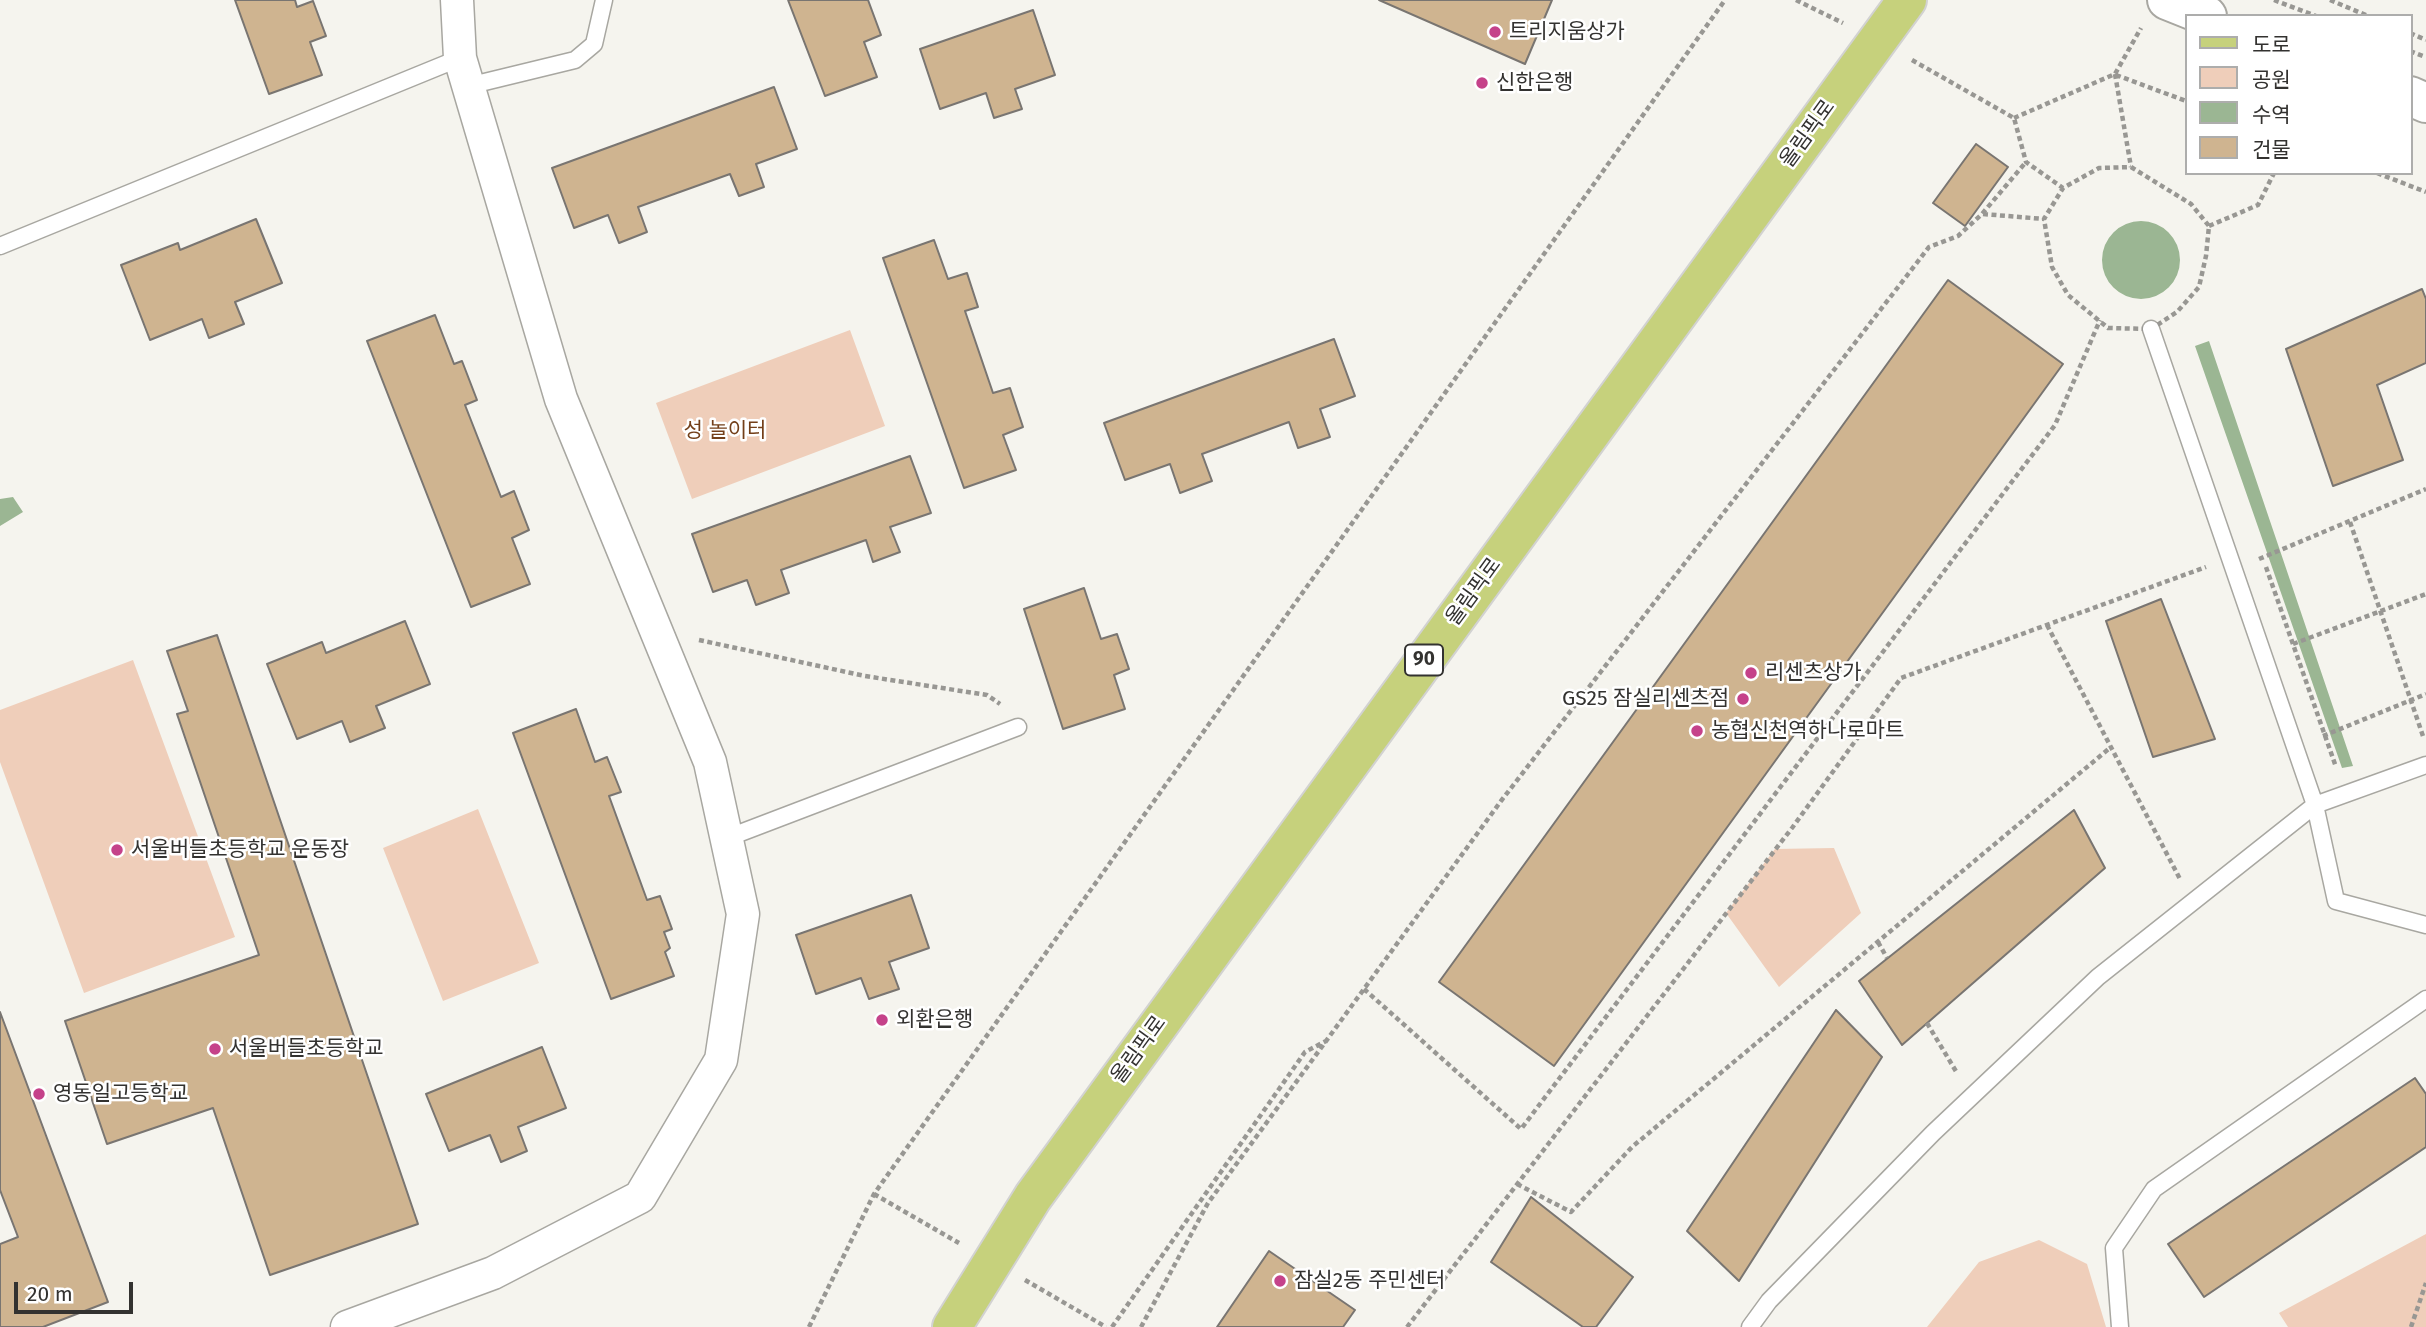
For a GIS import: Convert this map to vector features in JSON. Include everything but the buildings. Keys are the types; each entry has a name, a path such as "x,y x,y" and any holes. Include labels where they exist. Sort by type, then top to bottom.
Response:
{"main road":[{"name":"올림픽로","path":"952,1327 1032,1196 1907,0"}],"street":[{"path":"347,1327 493,1273 639,1197 721,1060 743,914 710,762 561,399 464,72 457,0"},
{"path":"2156,11 2187,14"}],"lane":[{"path":"0,246 464,72 575,60 594,44 604,0"},
{"path":"2151,329 2315,805 2336,901 2426,925"},
{"path":"727,838 1018,727"},
{"path":"1751,1327 1769,1301 1971,1097 2098,977 2315,805 2426,765"},
{"path":"2120,1327 2113,1248 2154,1189 2426,999"}],"path":[{"path":"809,1327 874,1194 1725,0"},
{"path":"1797,0 1877,40 2014,118 2026,162 2063,188"},
{"path":"2274,0 2311,14"},
{"path":"2330,0 2363,14"},
{"path":"2014,118 2115,74 2156,11"},
{"path":"2115,74 2184,100"},
{"path":"2115,74 2131,167"},
{"path":"1141,1327 1208,1203 1501,801 1929,247 1958,236 1982,214 2026,162"},
{"path":"2131,167 2191,204 2209,226 2206,256 2199,287 2177,312 2151,329 2109,328 2068,295 2052,267 2044,219 2063,188 2099,168 2131,167"},
{"path":"2209,226 2258,205 2273,175"},
{"path":"2382,175 2426,192"},
{"path":"1982,214 2044,219"},
{"path":"1364,989 1521,1129 2055,425 2100,320"},
{"path":"2266,557 2426,489"},
{"path":"2350,522 2426,744"},
{"path":"1407,1327 1792,828 1901,678 2229,558"},
{"path":"2295,643 2426,594"},
{"path":"2047,625 2192,903"},
{"path":"657,632 865,676 987,695 998,701 1018,727"},
{"path":"2328,734 2426,694"},
{"path":"1517,1184 1571,1212 1632,1147 2110,747"},
{"path":"1878,942 1888,958"},
{"path":"1927,1023 1971,1097"},
{"path":"1112,1327 1305,1052 1327,1041"},
{"path":"2412,1327 2426,1283"}],"green space":[{"name":"성 놀이터","path":"850,330 885,426 692,499 656,403"},
{"name":"서울버들초등학교 운동장","path":"133,660 235,937 84,993 0,762 0,710"},
{"path":"478,809 539,963 443,1001 383,848"},
{"path":"1834,848 1861,913 1779,987 1726,913 1775,849"},
{"path":"2426,1234 2426,1327 2288,1327 2279,1313"},
{"path":"2039,1240 2087,1264 2106,1327 1927,1327 1979,1262"}],"water":[{"path":"2141,221 2156,224 2173,238 2180,260 2177,275 2163,292 2141,299 2126,296 2109,282 2102,260 2105,245 2119,228"},
{"path":"2209,341 2353,766 2342,768 2195,346"},
{"path":"13,497 23,512 0,526 0,499"}],"place":[{"name":"트리지움상가","path":"1495,32"},
{"name":"신한은행","path":"1482,83"},
{"name":"리센츠상가","path":"1751,673"},
{"name":"GS25 잠실리센츠점","path":"1743,699"},
{"name":"농협신천역하나로마트","path":"1697,731"},
{"name":"서울버들초등학교 운동장","path":"117,850"},
{"name":"외환은행","path":"882,1020"},
{"name":"서울버들초등학교","path":"215,1049"},
{"name":"영동일고등학교","path":"39,1094"},
{"name":"잠실2동 주민센터","path":"1280,1281"}]}
